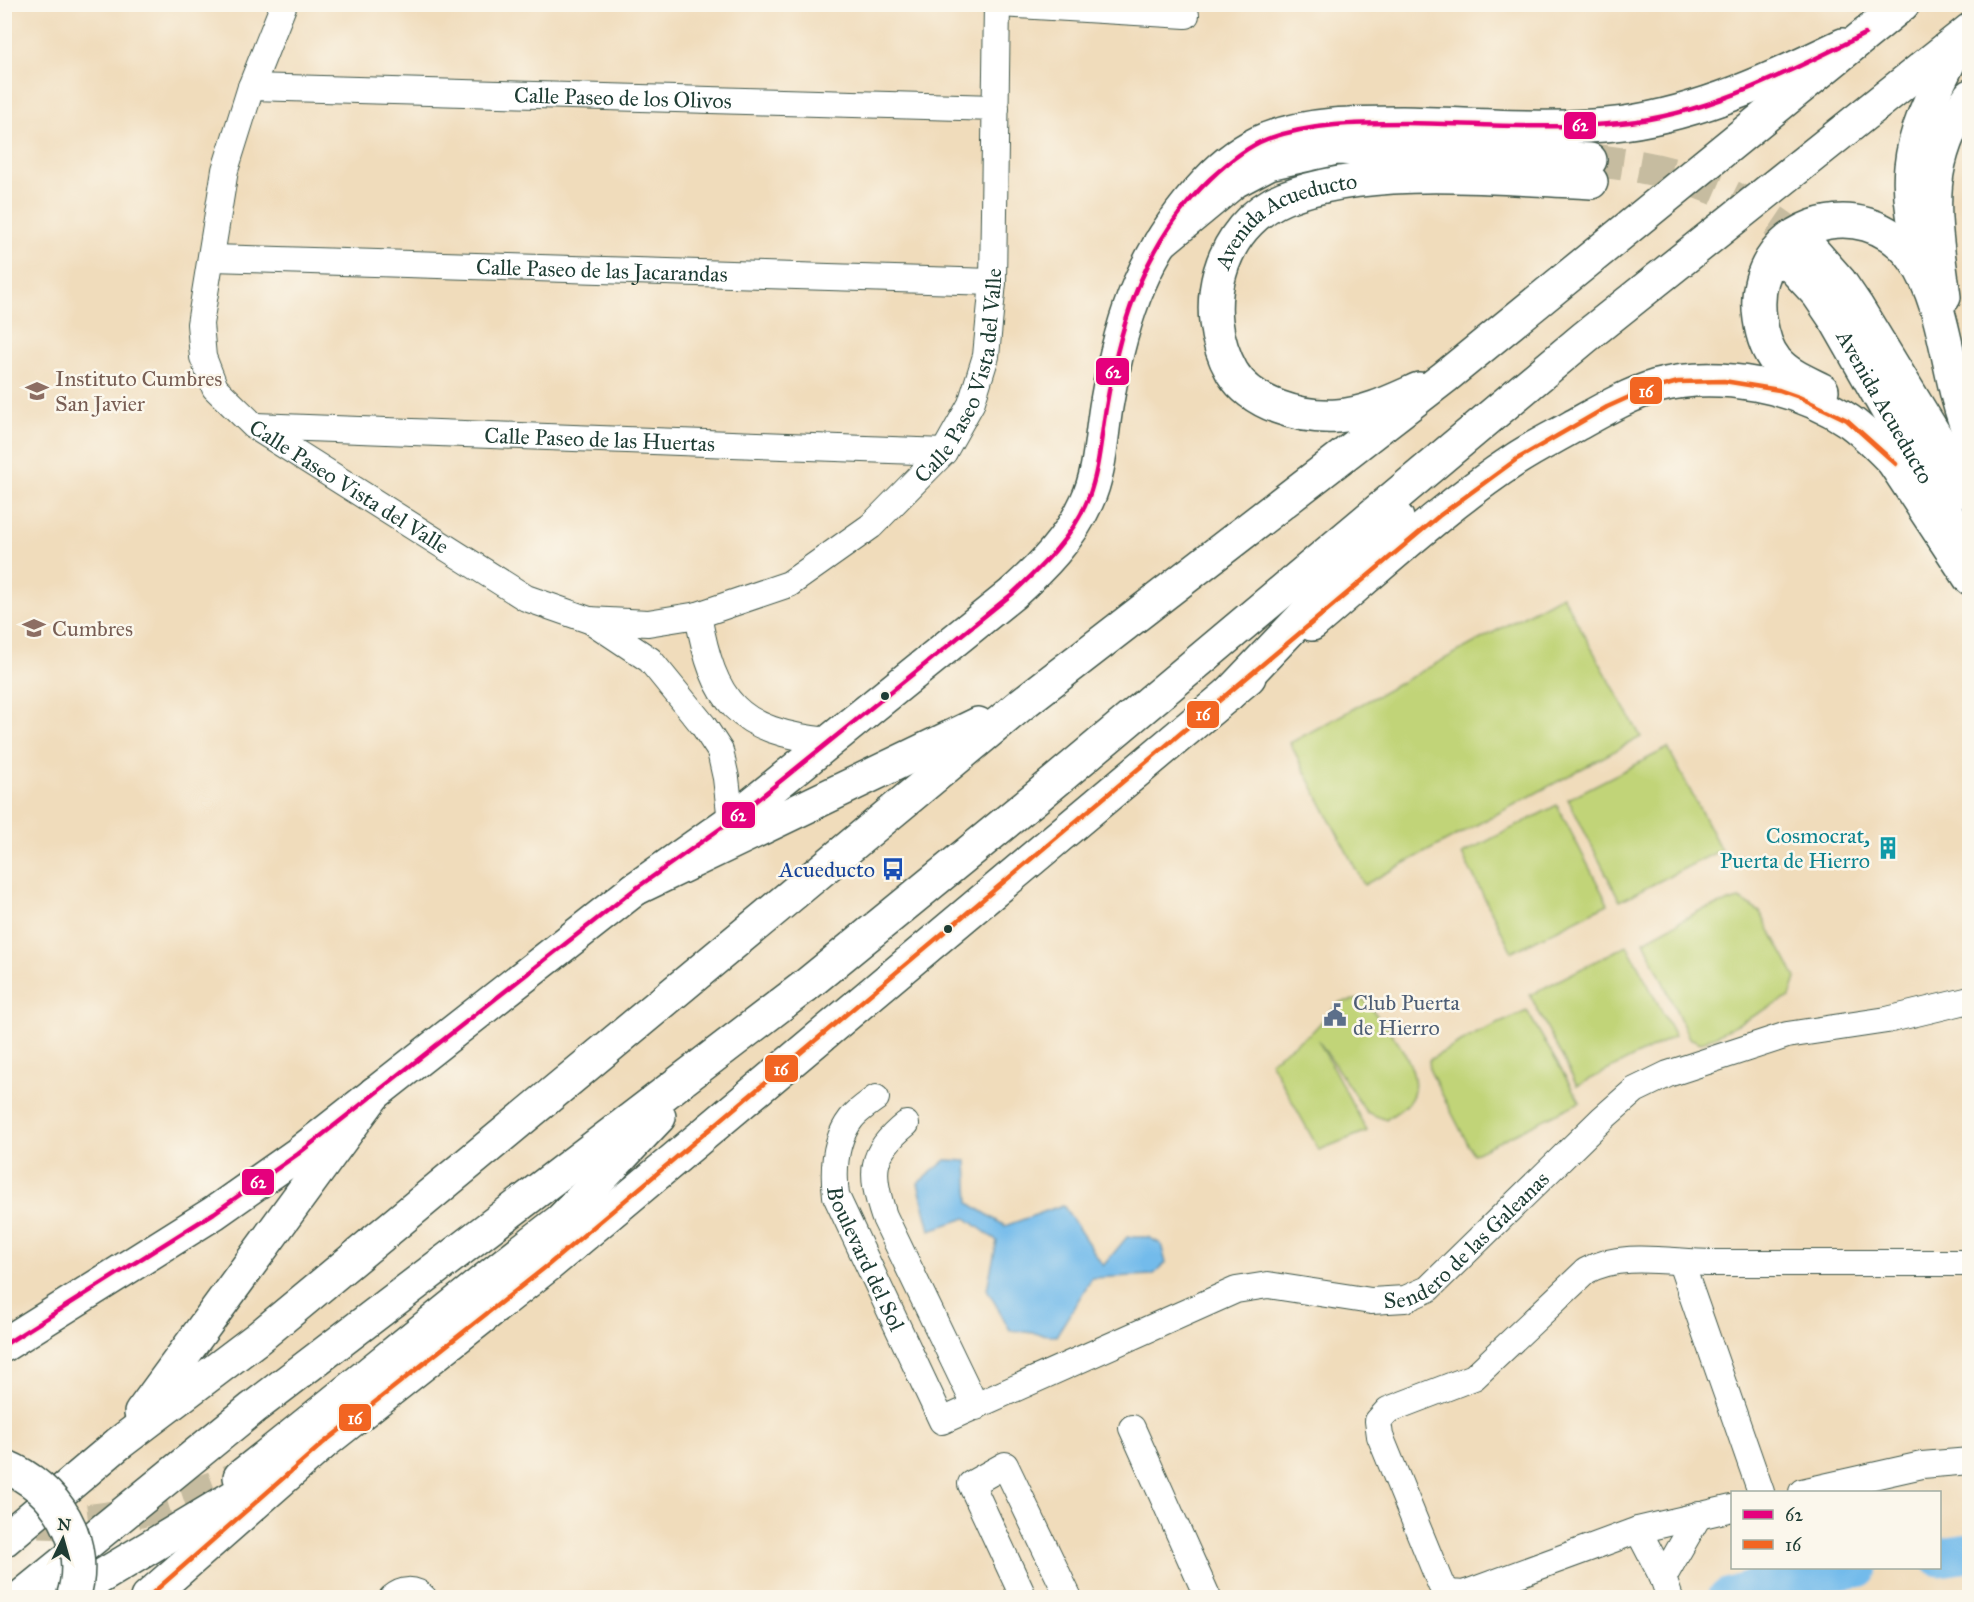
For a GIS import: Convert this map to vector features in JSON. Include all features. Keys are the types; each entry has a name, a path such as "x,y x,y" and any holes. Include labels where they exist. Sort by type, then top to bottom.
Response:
{"main road":[{"path":"6,1526 258,1338 1023,703 1445,377 1903,4"},
{"path":"1965,33 1927,108 1916,141 1911,167 1913,213 1928,282 1955,388 1970,434"},
{"path":"20,1598 253,1408 804,987 1039,795 1584,338 1965,33"},
{"path":"4,1345 166,1243 298,1154 635,889 731,821 1012,594 1046,563 1071,530 1088,500 1097,467 1119,339 1137,285 1160,243 1188,203 1235,157 1265,140 1310,127 1362,123 1578,126 1622,123 1656,117 1713,101 1774,79 1865,34"},
{"path":"1955,388 1933,200 1935,172 1942,147 1953,121 1970,96"},
{"name":"Avenida Acueducto","path":"1160,243 1234,181 1269,164 1337,148 1591,171 1340,182 1283,199 1259,212 1238,233 1222,259 1215,314 1222,346 1233,373 1254,393 1280,408 1305,415 1338,416 1379,407 1445,377"},
{"path":"1928,282 1914,259 1888,234 1874,226 1835,221 1815,224 1784,242 1767,265 1759,291 1761,326 1776,360 1790,374 1848,405 1876,436 1970,578"},
{"name":"Avenida Acueducto","path":"1970,493 1840,282 1800,257 1818,294 1837,322 1970,555"},
{"path":"147,1598 322,1444 547,1266 1439,516 1516,459 1607,407 1638,393 1678,382 1724,381 1779,390 1818,405 1847,420 1896,464"},
{"path":"1228,695 1487,420"},
{"path":"635,889 1023,703"},
{"path":"240,1477 563,1218 808,1034 886,982"},
{"path":"563,1218 675,1101 804,987"},
{"path":"118,1444 375,1093"},
{"path":"65,1598 322,1444"},
{"path":"4,1466 40,1486 66,1520 78,1562 74,1598"}],"street":[{"name":"Calle Paseo Vista del Valle","path":"284,4 250,87 225,171 201,324 203,357 215,388 254,426 526,598 589,620 650,660 703,725 720,751 731,821"},
{"name":"Calle Paseo Vista del Valle","path":"589,620 648,623 698,615 789,584 870,526 944,452 971,404 986,356 993,282 998,4"},
{"path":"998,4 1186,15"},
{"name":"Calle Paseo de los Olivos","path":"250,87 996,108"},
{"name":"Calle Paseo de las Jacarandas","path":"212,258 993,282"},
{"name":"Calle Paseo de las Huertas","path":"254,426 944,452"},
{"path":"698,615 704,647 713,673 728,701 750,721 774,732 828,741"},
{"path":"648,623 650,660"},
{"path":"703,725 728,701"},
{"name":"Sendero de las Galeanas","path":"942,1421 1236,1290 1268,1285 1371,1301 1405,1299 1428,1289 1635,1090 1668,1074 1787,1035 1887,1020 1970,1000"},
{"name":"Boulevard del Sol","path":"876,1098 851,1119 838,1144 834,1171 836,1196 942,1421"},
{"name":"Boulevard del Sol","path":"906,1124 886,1140 876,1161 875,1188 884,1216 976,1407"},
{"path":"1731,1508 1638,1530 1464,1594 1450,1593 1441,1585 1436,1574 1380,1436 1378,1420 1388,1410 1474,1377 1586,1271 1600,1263 1618,1260 1681,1263 1970,1263"},
{"path":"1681,1263 1761,1491"},
{"path":"1132,1428 1208,1598"},
{"path":"1806,1491 1922,1465 1970,1461"},
{"path":"1005,1465 1065,1589 1024,1598 971,1484 1005,1465"},
{"path":"1667,1591 1699,1515"},
{"path":"1638,1530 1667,1591"},
{"path":"395,1595 419,1592 424,1598"}],"green space":[{"path":"1562,595 1641,737 1364,885 1290,743"},
{"path":"1668,748 1721,850 1620,901 1568,799"},
{"path":"1557,805 1608,904 1512,952 1462,854"},
{"path":"1739,899 1760,912 1796,978 1790,997 1701,1043 1689,1038 1644,941 1701,910"},
{"path":"1627,945 1675,1036 1577,1086 1530,995"},
{"path":"1363,999 1402,1048 1414,1078 1414,1091 1406,1106 1386,1120 1366,1112 1318,1040 1367,1131 1319,1150 1270,1061 1313,1031 1340,1002"},
{"path":"1527,1011 1580,1102 1473,1154 1430,1071 1429,1060 1475,1034"}],"water":[{"path":"946,1160 967,1161 969,1203 1005,1226 1063,1205 1103,1266 1127,1237 1148,1237 1161,1244 1166,1263 1153,1275 1092,1278 1056,1336 1010,1330 987,1289 997,1241 966,1218 930,1230 918,1183"}],"waterway":[{"path":"1941,1557 1970,1553"},
{"path":"1727,1598 1808,1574 1850,1569"}],"tunnel":[{"path":"1590,160 1653,169 1707,186 1758,211 1810,248"},
{"path":"39,1522 92,1520 142,1511 191,1496 240,1477"}],"transit line":[{"name":"62","path":"4,1345 214,1213 298,1154 635,889 731,821 1012,594 1034,573 1065,539 1088,499 1098,463 1107,402 1120,341 1129,311 1153,254 1169,227 1188,202 1237,156 1267,139 1301,130 1335,125 1405,123 1566,126 1620,123 1652,118 1684,111 1746,90 1865,34"},
{"name":"16","path":"147,1598 322,1444 547,1266 1439,516 1517,459 1607,407 1638,393 1678,382 1724,381 1779,390 1847,420 1896,464"}],"place":[{"name":"Instituto Cumbres San Javier","path":"37,391"},
{"name":"Cumbres","path":"34,628"},
{"name":"Cosmocrat, Puerta de Hierro","path":"1888,848"},
{"name":"Acueducto","path":"893,869"},
{"name":"Club Puerta de Hierro","path":"1335,1015"}]}
